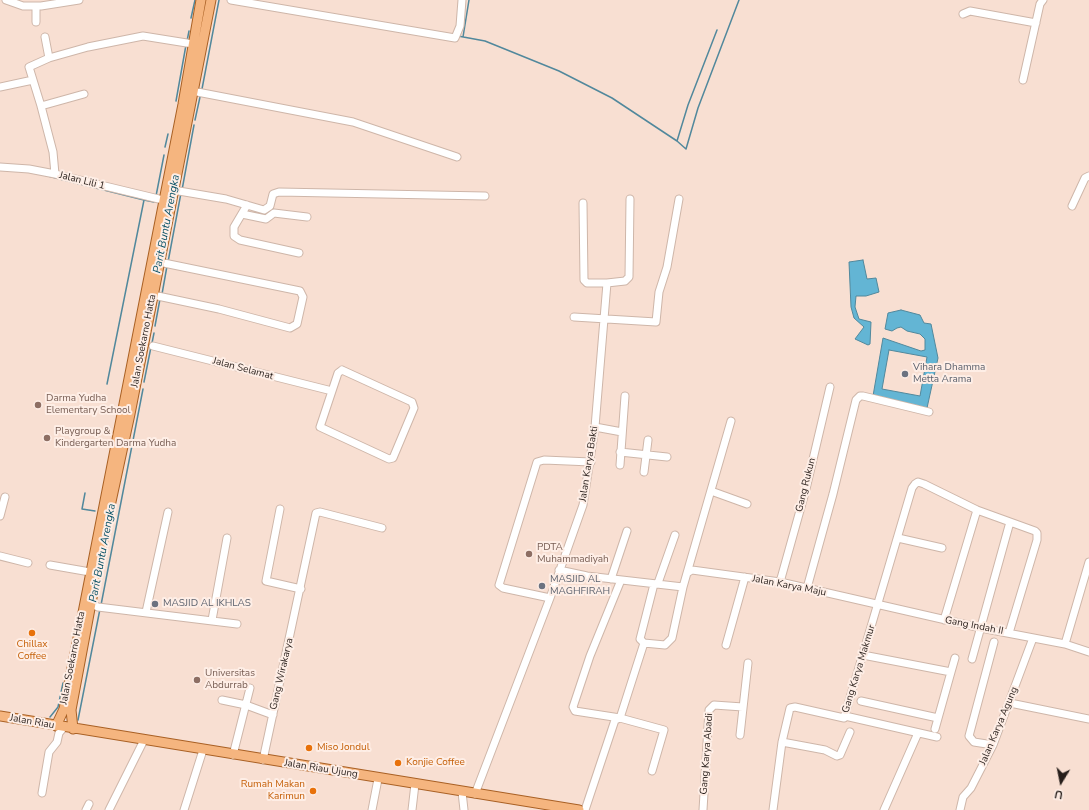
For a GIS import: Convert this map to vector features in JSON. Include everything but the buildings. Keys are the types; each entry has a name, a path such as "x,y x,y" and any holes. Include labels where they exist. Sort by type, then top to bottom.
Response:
{"main road":[{"name":"Jalan Soekarno Hatta","path":"64,727 71,710 98,606 104,534 145,315 158,199 189,43 201,0"},
{"name":"Jalan Soekarno Hatta","path":"64,727 64,710 90,572 145,315 158,296 165,263 179,191 192,91 211,0"},
{"name":"Jalan Riau","path":"0,716 64,727"},
{"name":"Jalan Riau Ujung","path":"64,727 475,794 537,806 579,810"}],"street":[{"path":"6,0 38,6 78,0"},
{"path":"231,0 456,36 460,26 462,0"},
{"path":"1023,80 1040,4 1043,0"},
{"path":"36,22 38,6"},
{"path":"963,14 970,11 1036,23"},
{"path":"55,174 47,126 29,67 49,58 88,47 143,36 189,43"},
{"path":"45,37 49,58"},
{"path":"0,88 33,80"},
{"path":"192,91 353,122 457,157"},
{"path":"41,106 84,94"},
{"name":"Jalan Lili 1","path":"0,167 29,169 55,174 158,199"},
{"path":"1072,206 1085,178 1089,176"},
{"path":"179,191 226,199 266,210 270,206 274,194 279,192 485,196"},
{"path":"583,202 584,280 587,283 607,283 625,281 629,277 630,199"},
{"path":"574,317 656,322 659,292 667,267 679,199"},
{"path":"247,205 234,227 234,236 240,240 299,253"},
{"path":"242,214 266,219 274,213 307,217"},
{"path":"158,296 290,328 297,324 303,297 300,291 165,263"},
{"name":"Jalan Karya Bakti","path":"475,794 550,598 583,505 591,462 595,427 607,283"},
{"name":"Jalan Selamat","path":"153,346 332,391"},
{"path":"342,370 412,402 414,408 395,457 389,459 322,428 320,423 332,391 338,373 342,370"},
{"name":"Gang Rukun","path":"780,582 808,482 830,387"},
{"path":"620,464 625,396"},
{"path":"807,588 833,494 856,400 860,396 863,396 929,412"},
{"path":"642,643 665,645 671,641 683,587 689,571 731,421"},
{"path":"595,427 622,432"},
{"path":"644,472 648,440"},
{"path":"620,452 667,457"},
{"path":"550,598 502,588 499,585 537,462 544,460 591,462"},
{"name":"Gang Karya Makmur","path":"773,810 782,742 788,712 792,707 840,718 845,716 912,488 918,482 977,510"},
{"path":"711,491 747,504"},
{"path":"0,516 5,497"},
{"path":"280,509 266,581 301,589"},
{"path":"944,620 977,510 1035,531 1038,536 1009,632"},
{"path":"146,612 168,512"},
{"name":"Gang Wirakarya","path":"263,760 301,589 316,513 320,512 382,528"},
{"path":"972,659 1010,522"},
{"path":"611,579 628,531"},
{"path":"585,810 614,722 620,718 642,643 640,639 656,585 675,535"},
{"path":"212,620 227,538"},
{"path":"898,538 942,548"},
{"path":"0,556 28,563"},
{"path":"1064,644 1089,562"},
{"path":"50,565 90,572"},
{"path":"559,570 611,579 683,587"},
{"name":"Jalan Karya Maju","path":"689,571 780,582 886,606"},
{"path":"726,645 746,577"},
{"path":"621,580 590,656 573,707 575,711 620,718 664,730 652,771"},
{"path":"98,606 237,624"},
{"name":"Gang Indah II","path":"886,606 981,628 1009,632 1064,644 1089,652"},
{"name":"Jalan Karya Agung","path":"960,810 963,797 971,788 993,745 1010,703 1033,638"},
{"path":"993,745 974,742 969,736 994,642"},
{"path":"868,656 951,672"},
{"path":"935,729 955,658"},
{"path":"740,735 748,663"},
{"path":"233,755 250,688"},
{"path":"222,700 246,705 273,715"},
{"path":"861,701 938,718"},
{"path":"1010,703 1089,719"},
{"name":"Gang Karya Abadi","path":"703,810 709,710 714,705 743,707"},
{"path":"845,716 937,737"},
{"path":"42,793 49,752 57,742 59,733 64,727"},
{"path":"782,742 825,750 837,756 840,755 850,732"},
{"path":"884,810 918,733"},
{"path":"109,810 144,740"},
{"path":"184,810 203,750"},
{"path":"372,810 378,779"},
{"path":"412,810 415,784"},
{"path":"462,792 464,810"}],"water":[{"path":"863,260 867,279 876,278 879,292 866,296 856,296 855,307 859,319 871,322 870,344 868,345 855,339 864,327 854,318 851,307 849,262"},
{"path":"901,310 920,315 924,323 931,324 938,358 927,408 873,396 883,338 921,351 925,350 925,339 920,334 907,331 901,327 892,331 885,329 888,313","holes":["889,350 927,357 920,396 882,389"]}],"waterway":[{"name":"Parit Buntu Arengka","path":"191,18 195,0"},
{"name":"Parit Buntu Arengka","path":"202,89 219,0"},
{"path":"463,37 469,0"},
{"path":"458,36 485,41 559,71 612,98 677,141 686,149 698,108 739,0"},
{"path":"677,141 688,105 717,30"},
{"name":"Parit Buntu Arengka","path":"187,41 189,31"},
{"name":"Parit Buntu Arengka","path":"176,101 186,45"},
{"name":"Parit Buntu Arengka","path":"195,120 200,97"},
{"name":"Parit Buntu Arengka","path":"182,190 194,125"},
{"name":"Parit Buntu Arengka","path":"165,147 168,134"},
{"name":"Parit Buntu Arengka","path":"156,196 164,155"},
{"path":"44,175 144,200"},
{"name":"Parit Buntu Arengka","path":"168,262 181,193"},
{"name":"Parit Buntu Arengka","path":"107,384 144,200 154,202 155,200"},
{"name":"Parit Buntu Arengka","path":"162,294 167,266"},
{"name":"Parit Buntu Arengka","path":"155,326 160,299"},
{"name":"Parit Buntu Arengka","path":"152,343 154,333"},
{"name":"Parit Buntu Arengka","path":"144,382 151,347"},
{"name":"Parit Buntu Arengka","path":"101,605 143,389"},
{"path":"85,493 82,509 95,511"},
{"name":"Parit Buntu Arengka","path":"78,720 100,609"},
{"path":"50,717 58,707 63,683"}],"place":[{"name":"Vihara Dhamma Metta Arama","path":"905,374"},
{"name":"Darma Yudha Elementary School","path":"38,405"},
{"name":"Playgroup & Kindergarten Darma Yudha","path":"47,438"},
{"name":"PDTA Muhammadiyah","path":"529,554"},
{"name":"MASJID AL MAGHFIRAH","path":"542,586"},
{"name":"MASJID AL IKHLAS","path":"155,604"},
{"name":"Chillax Coffee","path":"32,633"},
{"name":"Universitas Abdurrab","path":"197,680"},
{"name":"Miso Jondul","path":"309,748"},
{"name":"Konjie Coffee","path":"398,763"},
{"name":"Rumah Makan Karimun","path":"313,791"}]}
